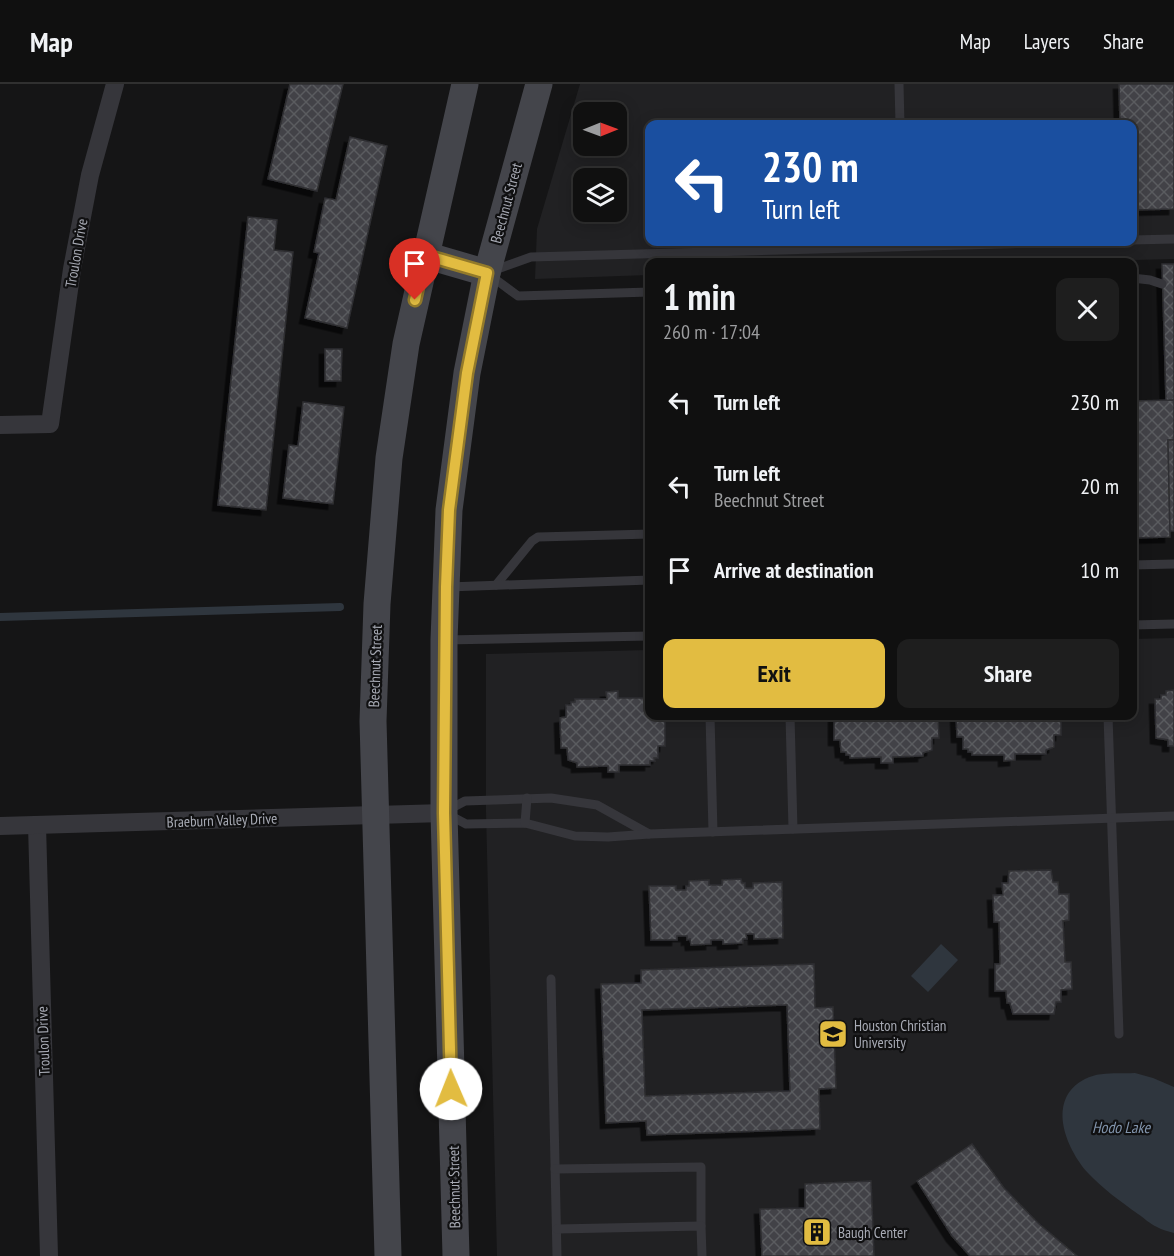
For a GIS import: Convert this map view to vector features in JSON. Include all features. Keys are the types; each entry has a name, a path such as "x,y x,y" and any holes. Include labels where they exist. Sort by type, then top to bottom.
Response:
{"main road":[{"name":"Beechnut Street","path":"388,1256 373,721 379,573 389,458 406,344 465,84"},
{"name":"Beechnut Street","path":"456,1256 444,813 444,640 449,510 467,373 487,273 539,84"},
{"path":"425,255 487,273"}],"street":[{"name":"Troulon Drive","path":"0,425 50,424 74,259 90,175 115,84"},
{"name":"Braeburn Valley Drive","path":"0,826 444,813"},
{"name":"Troulon Drive","path":"37,825 49,1256"}],"lane":[{"path":"899,84 900,120"},
{"path":"1137,240 1174,238"},
{"path":"487,273 531,257 726,246"},
{"path":"487,273 518,296 645,292"},
{"path":"1137,279 1162,284"},
{"path":"496,585 532,541 538,537 645,534"},
{"path":"1137,565 1174,564"},
{"path":"446,587 645,580"},
{"path":"1137,625 1174,624"},
{"path":"444,640 645,636"},
{"path":"710,720 713,832"},
{"path":"790,720 793,829"},
{"path":"1107,720 1119,1034"},
{"path":"525,823 527,798"},
{"path":"444,813 465,801 551,798 597,805 649,834"},
{"path":"444,813 466,824 525,823 575,836 608,837 1174,816"},
{"path":"551,979 557,1256"},
{"path":"555,1169 701,1167 702,1256"},
{"path":"556,1229 702,1226"}],"shaded area":[{"path":"580,84 1174,84 1174,259 645,258 645,275 535,279 537,229 573,108 573,156 627,156 627,102 575,102"},
{"name":"Houston Christian University","path":"1174,638 1174,1256 497,1256 486,812 486,654 645,650 645,720 1137,720 1137,639"}],"water":[{"path":"941,944 958,960 928,992 911,976"},
{"name":"Hodo Lake","path":"1135,1073 1174,1087 1174,1233 1152,1224 1094,1179 1072,1150 1063,1124 1066,1098 1073,1088 1085,1079 1103,1074"}],"building":[{"path":"290,84 343,84 317,191 268,179"},
{"path":"1119,84 1174,84 1174,209 1137,210 1137,120 1120,120"},
{"path":"350,137 387,146 347,328 305,318 319,253 314,252 325,198 336,200"},
{"path":"248,217 277,220 274,250 293,252 266,510 218,505"},
{"path":"1162,264 1174,264 1174,400 1166,401"},
{"path":"325,349 342,349 341,381 325,381"},
{"path":"1174,400 1174,440 1168,440 1170,537 1137,538 1137,401"},
{"path":"303,402 344,407 333,504 283,498 289,445 298,446"},
{"path":"1168,440 1174,440 1174,531 1170,531"},
{"path":"1174,690 1174,746 1168,746 1168,740 1156,738 1155,699 1161,699 1161,695 1166,695 1166,691"},
{"path":"618,691 618,698 645,698 645,720 665,720 665,746 658,746 658,758 650,761 650,765 619,765 619,772 608,772 608,766 577,767 577,763 568,760 567,748 561,748 560,718 566,717 566,705 571,705 575,699 607,699 606,692"},
{"path":"834,720 938,720 939,738 932,738 932,750 923,753 923,756 893,757 893,763 881,763 881,757 850,758 846,752 841,752 840,740 834,740"},
{"path":"956,720 1061,720 1061,735 1054,735 1054,747 1046,750 1046,754 1015,754 1015,760 1004,761 1004,755 972,755 968,749 963,749 963,737 957,737"},
{"path":"1051,870 1053,882 1058,882 1059,894 1069,894 1069,920 1063,921 1065,962 1071,962 1072,989 1061,990 1061,1002 1056,1002 1054,1014 1013,1014 1010,1003 1007,1003 1006,991 995,991 995,964 1000,964 999,922 994,922 993,895 1003,895 1002,883 1008,883 1009,871"},
{"path":"741,879 742,883 745,883 745,888 753,888 753,883 782,882 783,938 754,939 754,934 746,934 747,939 743,939 743,943 723,944 723,940 711,940 711,944 691,945 687,936 677,936 677,940 651,940 649,886 676,886 676,890 686,890 689,881 709,880 709,885 722,885 722,880"},
{"path":"814,964 815,1008 833,1007 836,1088 819,1089 820,1129 647,1135 646,1121 606,1123 601,984 641,983 641,970","holes":["787,1005 790,1091 645,1096 642,1010"]},
{"path":"972,1144 1004,1188 1038,1223 1077,1256 970,1256 952,1236 917,1181"},
{"name":"Baugh Center","path":"871,1181 874,1256 762,1256 760,1209 805,1208 805,1184"}],"waterway":[{"path":"0,617 340,607"}],"place":[{"name":"Houston Christian University","path":"833,1034"},
{"name":"Baugh Center","path":"817,1232"}],"route":[{"path":"415,300 425,255 487,273 467,373 449,510 444,640 444,813 451,1089"}]}
